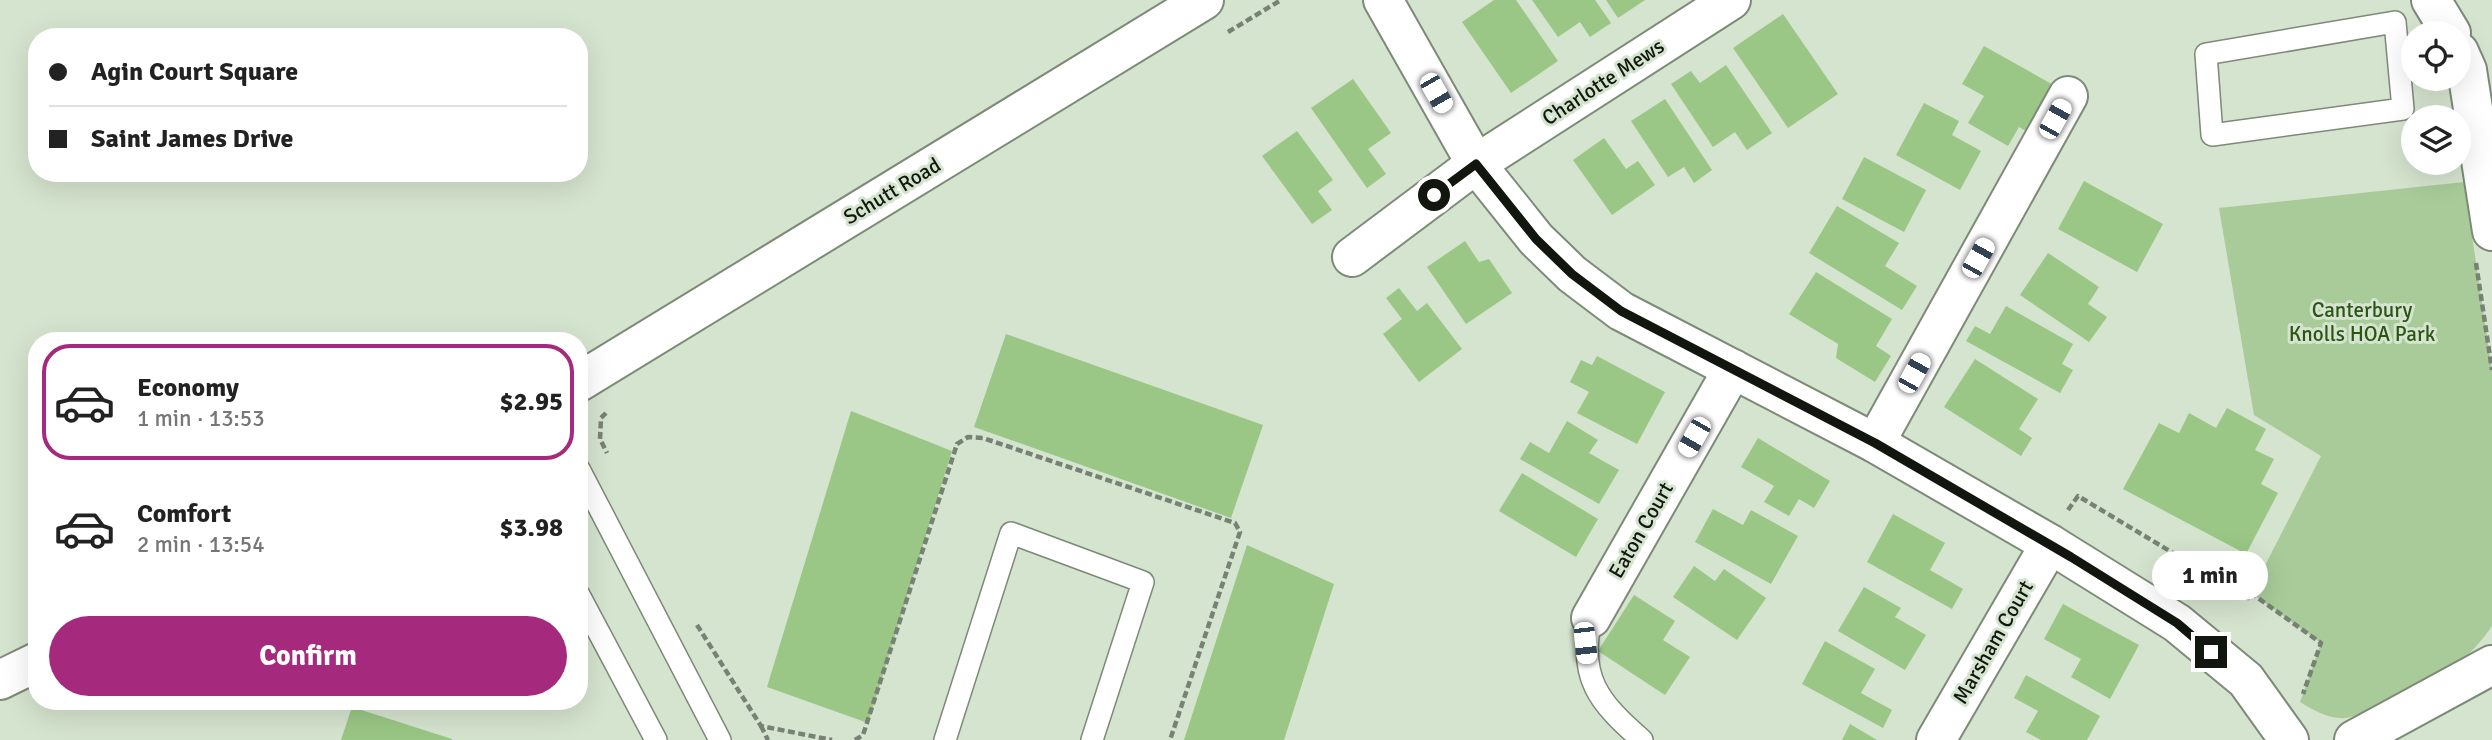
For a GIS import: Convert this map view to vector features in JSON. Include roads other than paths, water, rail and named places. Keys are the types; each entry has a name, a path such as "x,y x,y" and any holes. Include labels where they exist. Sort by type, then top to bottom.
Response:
{"street":[{"name":"Schutt Road","path":"588,376 1204,0"},
{"path":"1383,0 1476,164 1536,239 1572,274 1621,311 1875,443 2058,529 2246,680 2289,740"},
{"name":"Charlotte Mews","path":"1352,257 1476,164 1731,0"},
{"path":"2431,0 2444,21"},
{"path":"2466,91 2492,231"},
{"path":"1875,443 2068,96"},
{"name":"Eaton Court","path":"1591,618 1733,369"},
{"name":"Marsham Court","path":"1936,740 2058,529"},
{"path":"2354,740 2492,665"},
{"path":"0,680 28,666"}],"lane":[{"path":"2395,23 2407,73 2403,109 2212,135 2206,54 2395,23"},
{"path":"588,486 720,740"},
{"path":"945,740 1011,533 1143,582 1092,740"},
{"path":"588,612 656,740"},
{"path":"1591,618 1585,643 1589,679 1618,719 1642,740"}],"park label":[{"name":"Canterbury Knolls HOA Park","path":"2362,322"}]}
